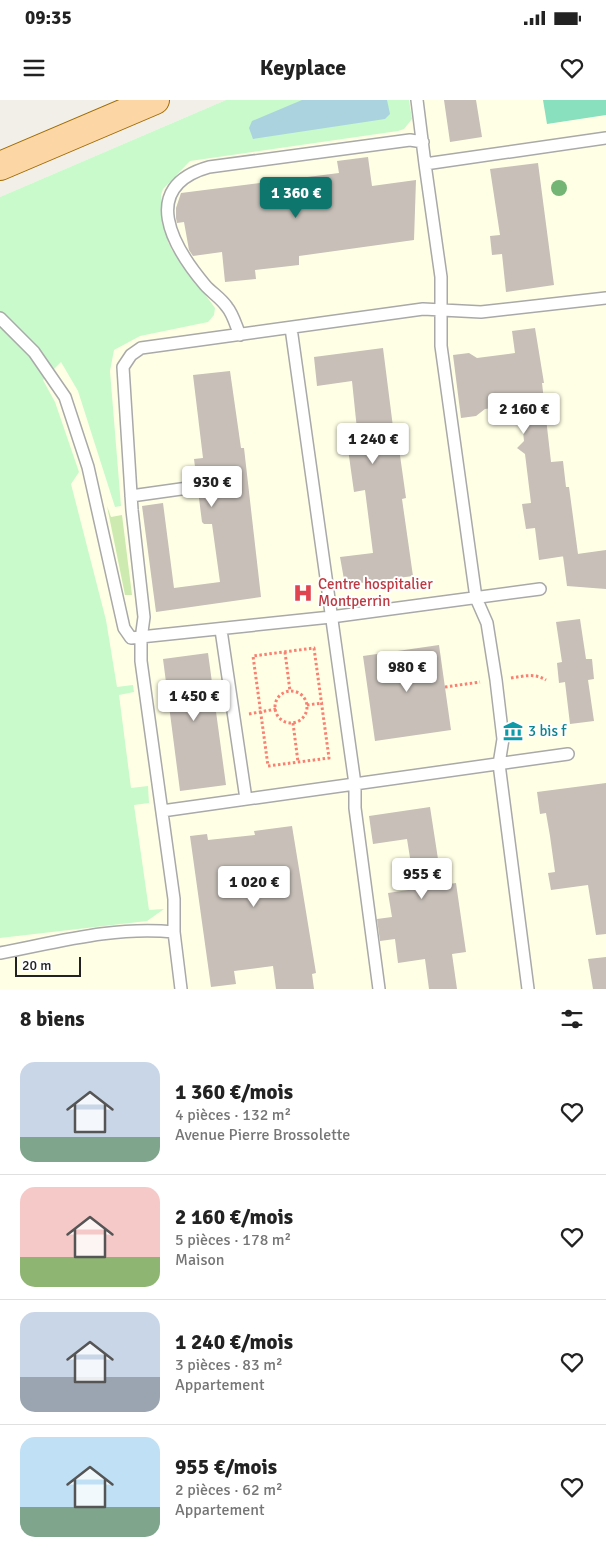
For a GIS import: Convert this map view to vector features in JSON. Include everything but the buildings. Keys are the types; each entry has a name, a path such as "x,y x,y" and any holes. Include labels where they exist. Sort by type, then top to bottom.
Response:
{"main road":[{"path":"0,166 155,100"}],"lane":[{"path":"417,100 441,277 441,346 476,598 487,623 496,680 503,739 499,764 528,989"},
{"path":"425,164 606,138"},
{"path":"240,334 228,307 206,286 175,245 168,209 170,193 180,180 194,172 209,168 410,140 424,142"},
{"path":"181,989 174,932 174,899 142,661 141,639 144,617 131,496 123,367 131,355 141,348 423,309 481,312 606,298"},
{"path":"0,318 34,352 65,397 88,467 124,628 131,638 141,639 331,617 540,589"},
{"path":"291,328 355,784 355,808 379,989"},
{"path":"131,496 188,488"},
{"path":"221,630 246,799"},
{"path":"162,811 568,754"},
{"path":"0,953 89,935 134,929 174,932"}],"path":[{"path":"314,648 329,758 268,766 253,656 285,652 314,648"},
{"path":"285,652 290,692"},
{"path":"445,687 468,684"},
{"path":"290,692 303,697 306,706 304,715 293,723 282,721 276,709 279,697 290,692"},
{"path":"234,718 276,709"},
{"path":"293,723 298,762"}],"shaded area":[{"name":"Centre hospitalier Montperrin","path":"226,100 606,100 606,989 0,989 0,197"}],"green space":[{"path":"226,100 409,100 412,119 404,129 398,131 190,161 163,189 161,195 168,242 215,308 214,315 208,322 140,336 114,350 110,371 121,506 115,507 78,391 61,362 43,380 55,402 79,472 71,484 106,620 117,687 133,685 134,692 119,695 131,788 148,786 149,803 134,805 149,910 164,909 147,921 0,938 0,197"},
{"path":"543,100 606,100 606,115 547,124"},
{"path":"107,506 111,517 122,515 132,595 125,595"}],"water":[{"path":"302,100 387,100 390,114 385,119 253,139 249,128 252,121"}],"place":[{"name":"Centre hospitalier Montperrin","path":"303,593"},
{"name":"3 bis f","path":"513,731"}]}
